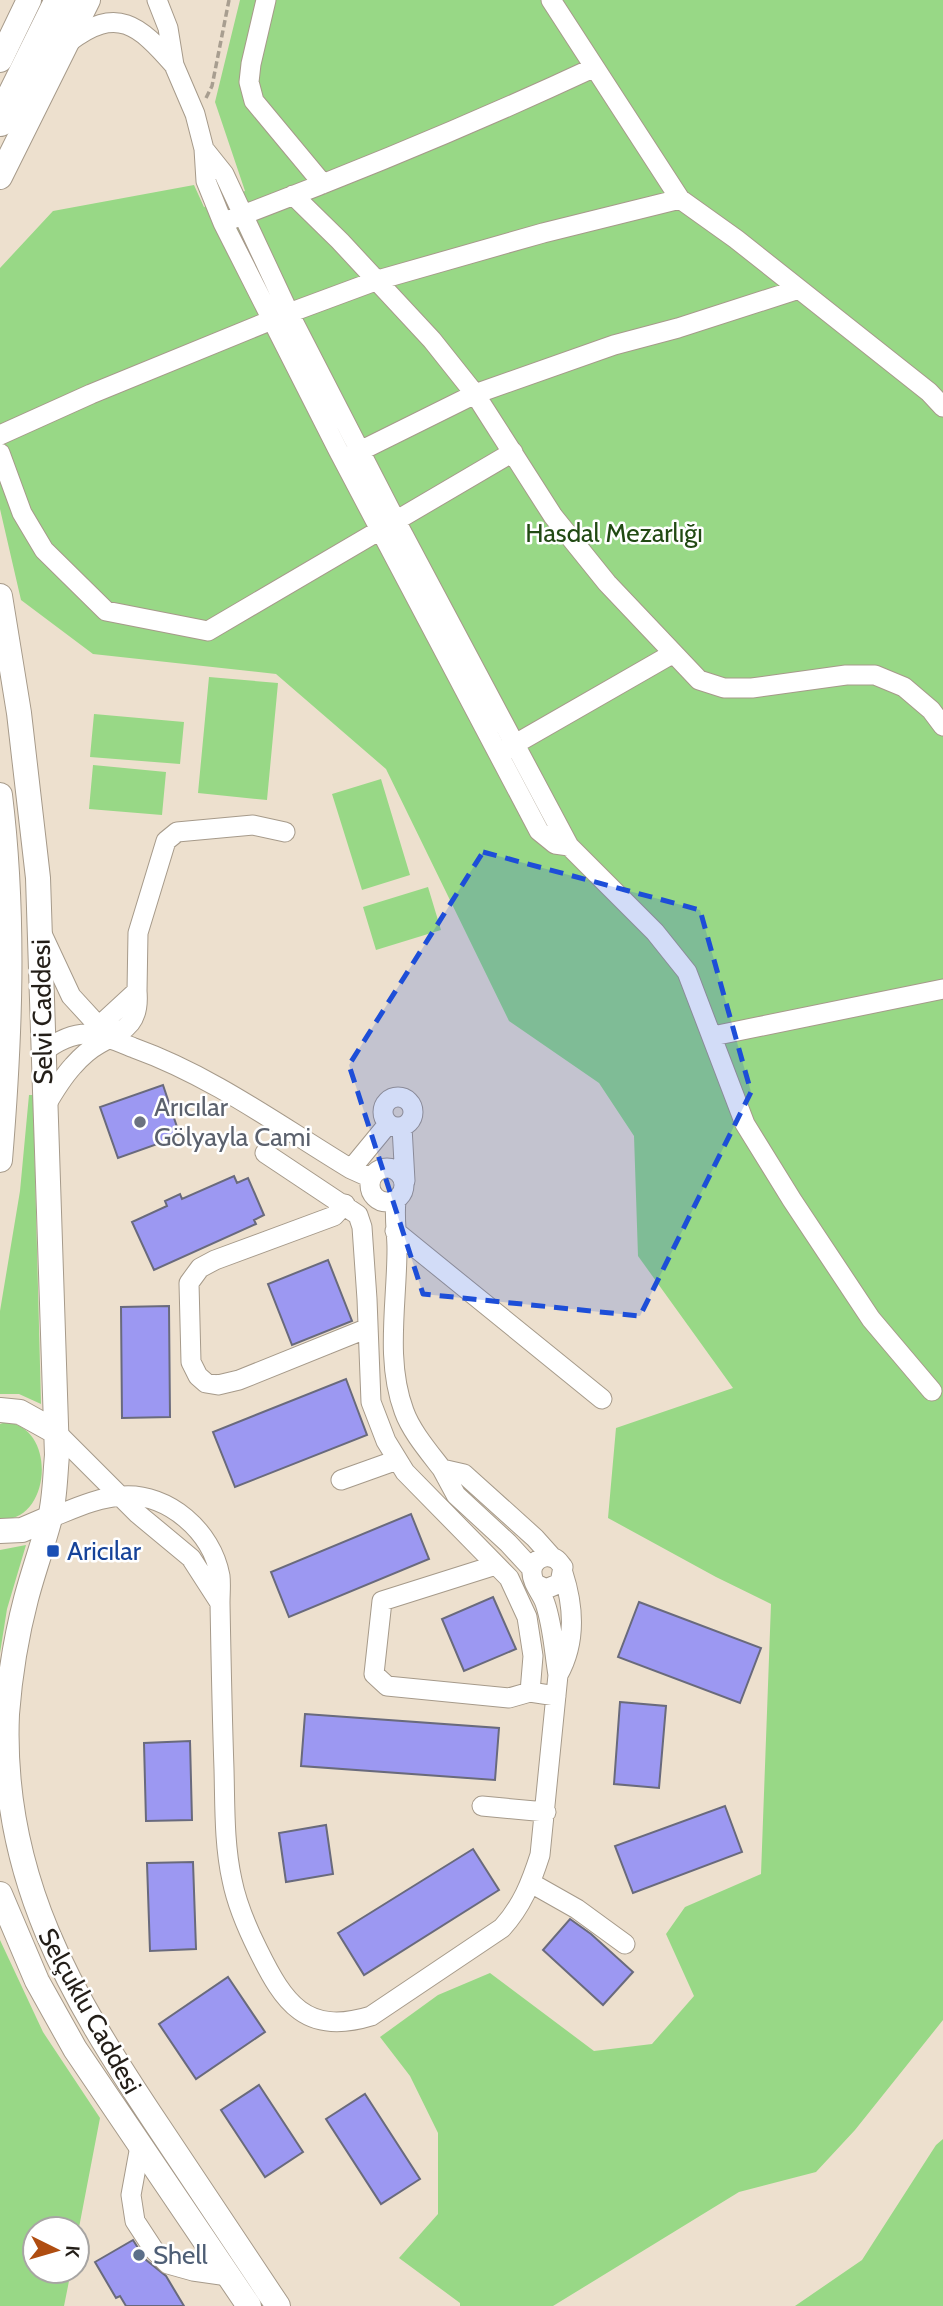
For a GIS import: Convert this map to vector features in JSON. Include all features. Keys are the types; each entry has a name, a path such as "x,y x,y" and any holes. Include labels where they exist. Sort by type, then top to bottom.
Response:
{"highway":[{"path":"0,121 60,0"}],"main road":[{"path":"0,60 29,0"},
{"path":"0,177 88,0"},
{"name":"Selvi Caddesi","path":"0,596 19,713 38,878 56,1432"},
{"name":"Selvi Caddesi","path":"0,795 9,920 0,1160"},
{"path":"5,998 21,996 32,989 42,976"},
{"path":"3,1129 12,1096 25,1071 43,1052"},
{"path":"0,1410 20,1412 56,1432"},
{"name":"Selçuklu Caddesi","path":"56,1432 50,1518 14,1651 7,1715 9,1801 16,1844 47,1941 98,2033 278,2306"},
{"path":"0,1531 22,1530 50,1518"},
{"name":"Selçuklu Caddesi","path":"0,1894 22,1948 75,2049 248,2306"}],"street":[{"path":"157,0 168,27 174,65 195,114 204,149 206,181 223,222 271,321 352,456 506,749 539,831 555,844 569,846 655,932 687,972 745,1124 871,1320 932,1391"},
{"path":"266,0 251,64 249,82 254,101 323,184"},
{"path":"551,0 680,199 736,239 929,392 943,407"},
{"path":"69,42 85,29 102,23 123,23 141,31 174,65"},
{"path":"223,222 323,184 593,68"},
{"path":"204,149 224,174 352,456"},
{"path":"293,195 432,340 475,394 553,516 607,583 699,680 724,688 752,688 846,675 875,675 904,687 930,710 943,726"},
{"path":"0,435 289,313 377,280 481,250 680,199"},
{"path":"352,456 475,394 614,345 678,328 796,289"},
{"path":"0,453 22,513 44,550 106,611 208,631 513,452"},
{"path":"506,749 672,654"},
{"path":"43,1052 54,1044 78,1035 96,1035 127,1028 136,1011 138,933 162,852 171,835 177,832 253,825 285,832"},
{"path":"41,932 71,996 105,1032 197,1074 351,1169 372,1178"},
{"path":"713,1036 943,989"},
{"path":"44,1108 72,1067 97,1045 105,1032"},
{"path":"351,1169 395,1126 405,1181 403,1193 396,1201 394,1353 396,1384 404,1413 442,1469 456,1495 508,1544 546,1589 560,1583 558,1565"},
{"path":"265,1153 358,1214 362,1227 371,1402 386,1441 405,1472 509,1578 527,1617 533,1656 530,1692"},
{"path":"396,1201 384,1203 374,1197 370,1187 372,1178 376,1172 387,1168 398,1171 405,1181"},
{"path":"345,1204 334,1216 200,1268 189,1283 191,1362 198,1376 206,1383 218,1385 239,1380 368,1328"},
{"path":"395,1231 602,1399"},
{"path":"56,1432 122,1496"},
{"path":"341,1480 397,1460"},
{"path":"442,1469 464,1475 535,1538 558,1565 572,1614 570,1644 558,1675"},
{"path":"50,1518 102,1499 146,1497 179,1513 204,1537 213,1552 220,1576 225,1831 232,1881 244,1921 275,1984 291,2005 309,2016 328,2021 350,2023 371,2016 502,1927 517,1911 531,1883 540,1855 558,1675 550,1622 534,1576 537,1560 558,1565"},
{"path":"496,1564 382,1601 374,1674 387,1686 509,1698 530,1692 556,1696"},
{"path":"482,1806 546,1812"},
{"path":"531,1883 578,1909 625,1944"},
{"path":"140,2146 131,2195 135,2221 154,2250 168,2264 228,2276"}],"path":[{"path":"195,114 212,86 229,0"}],"highlighted area":[{"path":"483,852 700,910 751,1092 640,1316 423,1294 349,1065"}],"green space":[{"name":"Hasdal Mezarlığı","path":"240,0 943,0 943,2020 855,2130 816,2172 739,2192 553,2306 460,2306 460,2303 399,2258 438,2214 438,2133 410,2076 380,2037 438,1995 490,1973 594,2051 652,2044 694,1996 666,1934 685,1907 761,1874 771,1604 608,1518 616,1428 733,1388 638,1256 634,1136 599,1083 509,1021 386,769 276,674 93,654 21,600 0,509 0,268 53,211 194,185 204,207 245,191 215,102"},
{"path":"209,677 278,683 267,800 198,793"},
{"path":"94,714 184,722 180,764 90,757"},
{"path":"93,765 166,772 162,815 89,809"},
{"path":"381,779 410,875 362,890 332,794"},
{"path":"428,887 441,930 376,950 363,907"},
{"path":"29,1095 33,1095 41,1404 19,1394 0,1394 0,1311 20,1191"},
{"path":"6,1422 23,1428 34,1440 41,1457 42,1475 38,1492 29,1507 17,1517 0,1519 0,1424"},
{"path":"26,1545 7,1609 0,1653 0,1550"},
{"path":"0,1940 43,2032 100,2118 81,2215 21,2215 21,2285 68,2285 64,2306 0,2306"},
{"path":"943,2139 943,2306 795,2306 862,2260 936,2145"}],"building":[{"name":"Arıcılar Gölyayla Cami","path":"163,1085 180,1136 118,1158 100,1107"},
{"path":"234,1176 237,1183 248,1178 264,1215 254,1220 256,1224 154,1270 132,1222 167,1206 165,1201 180,1194 182,1199"},
{"path":"328,1260 352,1321 292,1345 268,1284"},
{"path":"169,1306 170,1417 122,1418 121,1307"},
{"path":"346,1379 367,1435 235,1487 213,1432"},
{"path":"411,1514 429,1559 289,1617 271,1572"},
{"path":"493,1597 516,1649 464,1671 442,1619"},
{"path":"639,1602 761,1648 740,1703 618,1657"},
{"path":"620,1702 666,1706 659,1788 614,1784"},
{"path":"305,1714 499,1728 495,1780 301,1766"},
{"path":"190,1741 192,1820 146,1821 144,1743"},
{"path":"725,1806 742,1852 633,1893 615,1846"},
{"path":"326,1825 333,1874 286,1882 279,1833"},
{"path":"473,1849 499,1890 364,1975 338,1933"},
{"path":"193,1862 196,1949 150,1951 147,1863"},
{"path":"570,1919 633,1972 603,2005 543,1950"},
{"path":"228,1977 265,2032 196,2079 159,2024"},
{"path":"259,2085 303,2152 265,2177 221,2110"},
{"path":"365,2094 420,2179 381,2204 326,2119"},
{"path":"133,2240 145,2259 166,2276 184,2306 126,2306 120,2296 116,2298 95,2262"}],"place":[{"name":"Arıcılar Gölyayla Cami","path":"140,1122"},
{"name":"Aricılar","path":"53,1551"},
{"name":"Shell","path":"139,2255"}]}
